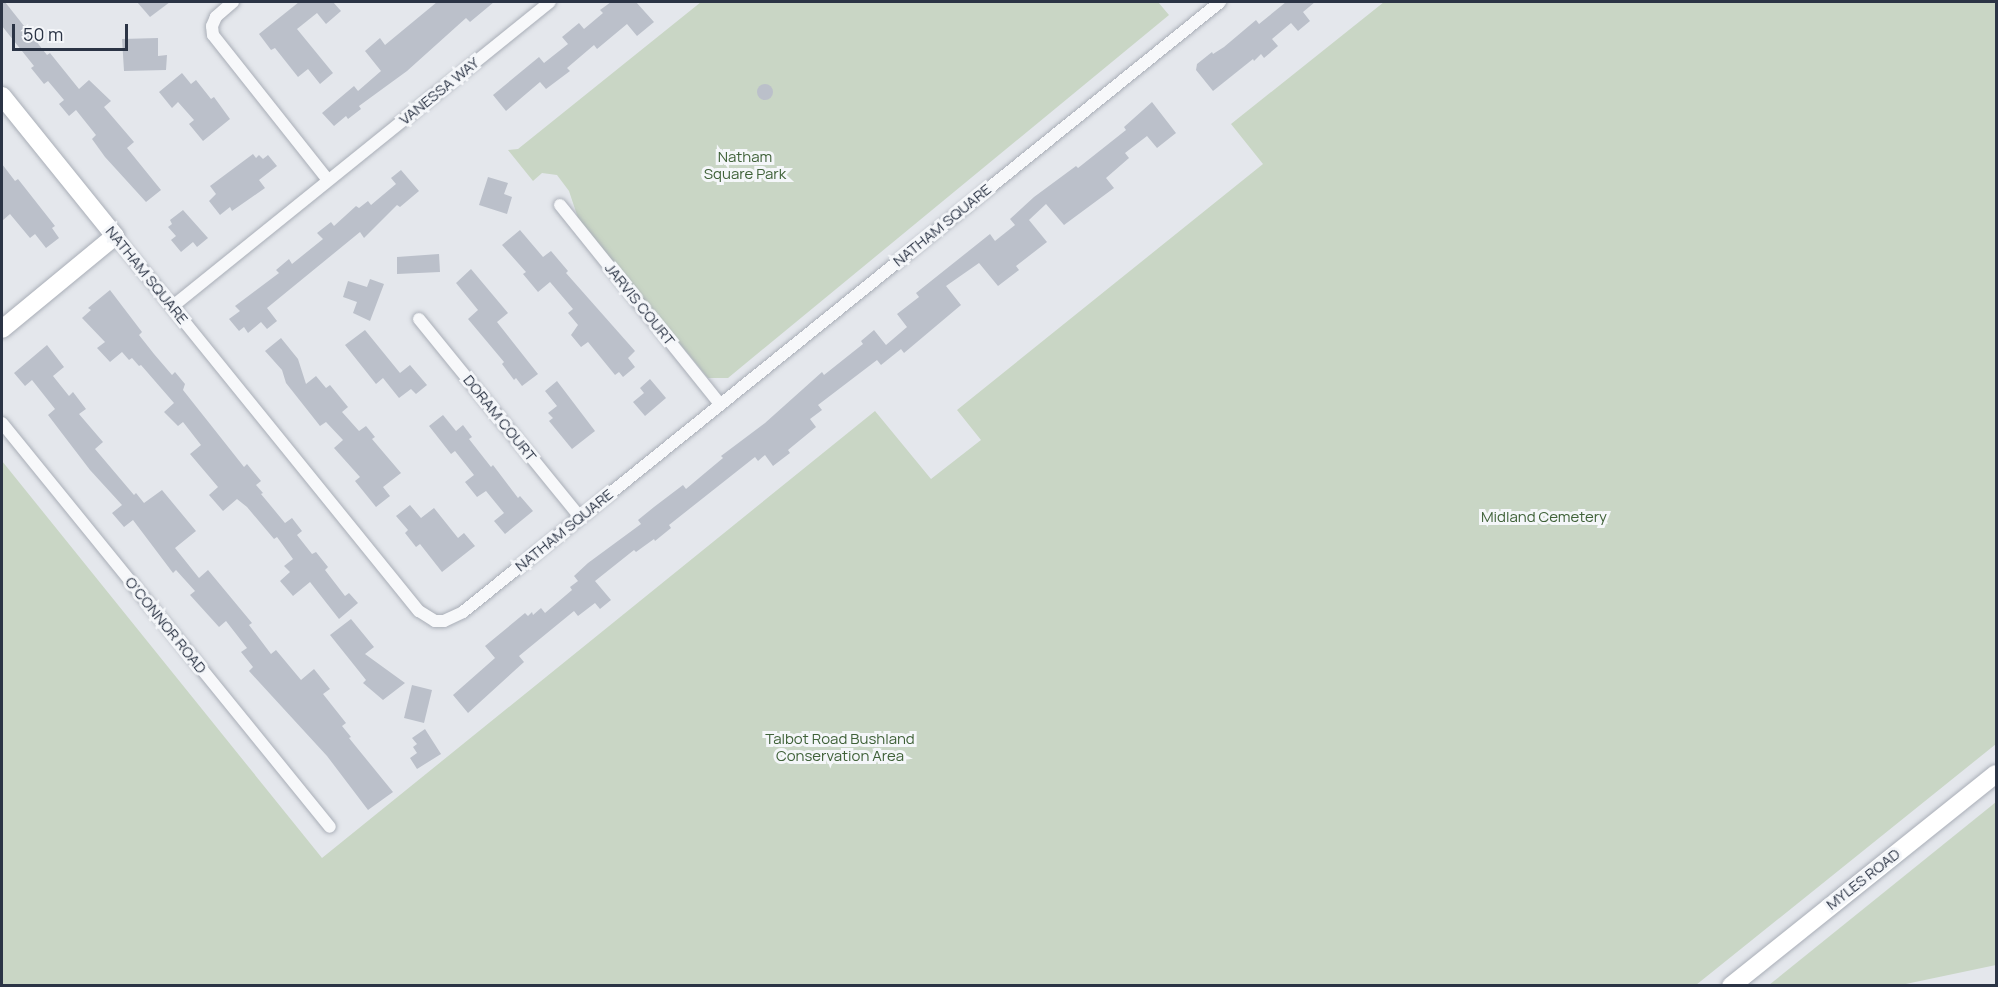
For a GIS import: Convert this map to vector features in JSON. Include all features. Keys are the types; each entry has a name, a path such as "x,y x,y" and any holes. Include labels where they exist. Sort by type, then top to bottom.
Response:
{"street":[{"path":"233,2 216,17 212,26 213,35 328,180"},
{"name":"VANESSA WAY","path":"172,306 550,2"},
{"name":"NATHAM SQUARE","path":"2,96 427,618 435,621 454,619 1220,2"},
{"name":"JARVIS COURT","path":"560,205 720,404"},
{"path":"2,329 115,237"},
{"name":"DORAM COURT","path":"419,319 580,517"},
{"name":"O'CONNOR ROAD","path":"2,423 330,827"},
{"name":"MYLES ROAD","path":"1731,986 1996,774"}],"green space":[{"name":"Natham Square Park","path":"701,2 1158,2 1169,15 728,378 708,378 579,221 569,191 557,175 542,173 533,181 508,150 518,149"},
{"name":"Midland Cemetery","path":"1384,2 1996,2 1996,744 1696,985 2,985 2,461 322,858 875,411 931,479 981,440 957,410 1263,164 1231,124"},
{"path":"1996,802 1996,965 1901,985 1769,985"}],"building":[{"path":"2,2 5,2 47,55 50,53 79,89 89,80 111,101 104,107 134,142 127,148 161,190 146,202 105,157 92,139 96,135 76,110 69,116 59,104 64,100 48,81 44,84 31,68 34,66 2,26"},
{"path":"137,2 170,2 150,17"},
{"path":"299,2 333,2 341,11 326,24 317,13 297,29 333,73 320,84 308,69 298,77 275,48 271,50 259,34"},
{"path":"437,2 494,2 470,22 466,18 407,71 359,106 361,109 348,119 346,116 334,126 322,113 354,86 358,91 381,71 365,51 380,38 385,45"},
{"path":"611,2 636,2 654,22 637,36 627,24 597,49 594,45 567,68 570,71 546,89 540,82 506,111 493,95 539,57 544,63 568,44 562,37 579,23 584,29 603,13 600,10"},
{"path":"1286,2 1315,2 1303,12 1310,21 1298,31 1291,23 1272,39 1278,46 1264,58 1261,54 1254,61 1253,59 1213,91 1196,70 1197,64 1212,52 1213,54 1224,47 1256,20 1259,24"},
{"path":"158,38 158,56 167,55 166,70 124,71 122,39"},
{"path":"182,73 191,84 196,80 211,99 214,97 230,119 203,141 189,124 194,120 178,102 172,108 159,92"},
{"path":"762,84 768,84 773,92 771,98 762,100 757,95 757,89"},
{"path":"1152,102 1176,133 1157,148 1147,136 1125,153 1129,158 1106,178 1114,188 1064,225 1046,204 1029,220 1047,242 1016,266 1019,270 998,286 979,263 946,286 961,305 904,353 901,349 881,365 877,360 818,405 822,410 810,419 816,427 773,466 765,455 758,461 755,457 669,525 671,528 655,541 654,539 636,552 634,550 595,581 611,600 600,609 595,603 578,616 574,611 519,656 524,662 468,713 453,695 495,658 485,646 525,613 528,616 532,612 533,615 541,608 545,613 572,590 570,587 578,581 574,576 588,563 641,524 638,520 683,485 686,489 723,458 721,456 765,423 822,372 824,375 863,344 861,341 874,330 886,345 907,327 897,314 919,297 916,293 990,234 995,241 1015,225 1010,219 1034,197 1076,166 1078,168 1126,130 1124,127"},
{"path":"253,154 256,158 259,155 263,159 268,155 277,166 259,180 265,188 232,211 230,207 220,215 209,201 216,194 210,186"},
{"path":"2,164 15,181 18,179 55,226 52,228 59,238 46,248 35,234 30,238 10,214 2,221"},
{"path":"401,170 419,191 400,207 397,205 364,238 360,232 267,308 277,321 267,329 261,322 248,333 244,327 239,331 229,319 240,311 235,306 279,273 276,270 289,259 292,264 323,239 317,233 331,222 334,226 356,206 359,208 368,201 371,205 396,184 391,178"},
{"path":"488,177 508,183 504,194 512,197 507,214 479,205"},
{"path":"183,210 208,238 197,247 193,242 181,252 171,240 176,236 168,227 172,224 170,220"},
{"path":"520,230 543,257 551,251 568,271 566,273 635,351 628,358 635,367 623,377 619,372 615,375 588,342 581,347 571,335 578,325 568,313 573,309 550,282 538,292 523,274 526,272 502,245"},
{"path":"439,254 440,272 397,274 397,257"},
{"path":"471,269 508,313 497,322 538,374 522,386 516,378 514,380 502,364 504,362 468,319 478,310 456,283"},
{"path":"370,279 384,284 370,321 353,313 357,302 343,297 348,281 367,287"},
{"path":"110,290 142,332 139,335 154,354 172,375 175,372 185,384 183,390 244,467 247,464 261,481 256,485 263,493 261,494 285,523 292,518 302,531 297,535 312,554 316,552 328,567 325,570 345,596 349,593 358,603 339,619 310,582 293,596 280,581 290,572 284,566 293,559 277,537 274,539 247,507 237,499 223,511 209,495 218,487 190,454 201,445 183,422 178,426 164,412 174,403 141,365 139,366 132,358 129,360 122,352 110,362 97,348 105,342 82,318 91,310 88,308"},
{"path":"365,330 400,373 410,365 427,385 416,394 411,389 399,398 383,378 376,384 345,345"},
{"path":"281,338 298,359 306,384 316,376 326,388 330,385 348,407 342,412 359,431 366,426 375,437 372,439 401,473 383,487 390,496 376,507 355,481 360,477 334,448 343,440 326,422 320,426 286,383 282,370 265,351"},
{"path":"47,345 64,367 53,376 69,396 73,392 86,409 79,414 103,442 95,449 134,495 136,493 144,503 162,490 196,531 175,548 199,578 208,570 252,623 249,625 271,654 276,650 301,680 314,669 330,689 323,694 346,723 342,726 351,737 349,738 393,792 368,810 327,756 249,671 253,667 241,652 247,648 226,621 219,627 190,595 195,591 176,570 173,573 133,520 124,527 112,513 122,505 90,470 48,415 55,409 32,380 25,386 14,373"},
{"path":"650,379 666,398 645,416 633,402 644,393 640,388"},
{"path":"557,381 595,431 572,449 549,421 553,418 548,413 557,406 545,391"},
{"path":"443,415 456,431 463,425 472,437 469,439 491,467 493,465 518,498 520,496 533,511 505,534 494,521 504,513 486,491 477,497 465,482 474,475 455,451 451,454 429,426"},
{"path":"410,505 421,518 434,508 458,538 464,533 475,546 442,572 420,544 416,547 405,533 408,530 396,516"},
{"path":"351,619 374,647 365,654 405,683 383,700 363,683 366,680 330,635"},
{"path":"412,685 432,690 424,723 404,718"},
{"path":"425,729 441,754 417,769 410,758 417,753 413,747 417,744 412,738"}],"park label":[{"name":"Talbot Road Bushland Conservation Area","path":"840,746"}]}
